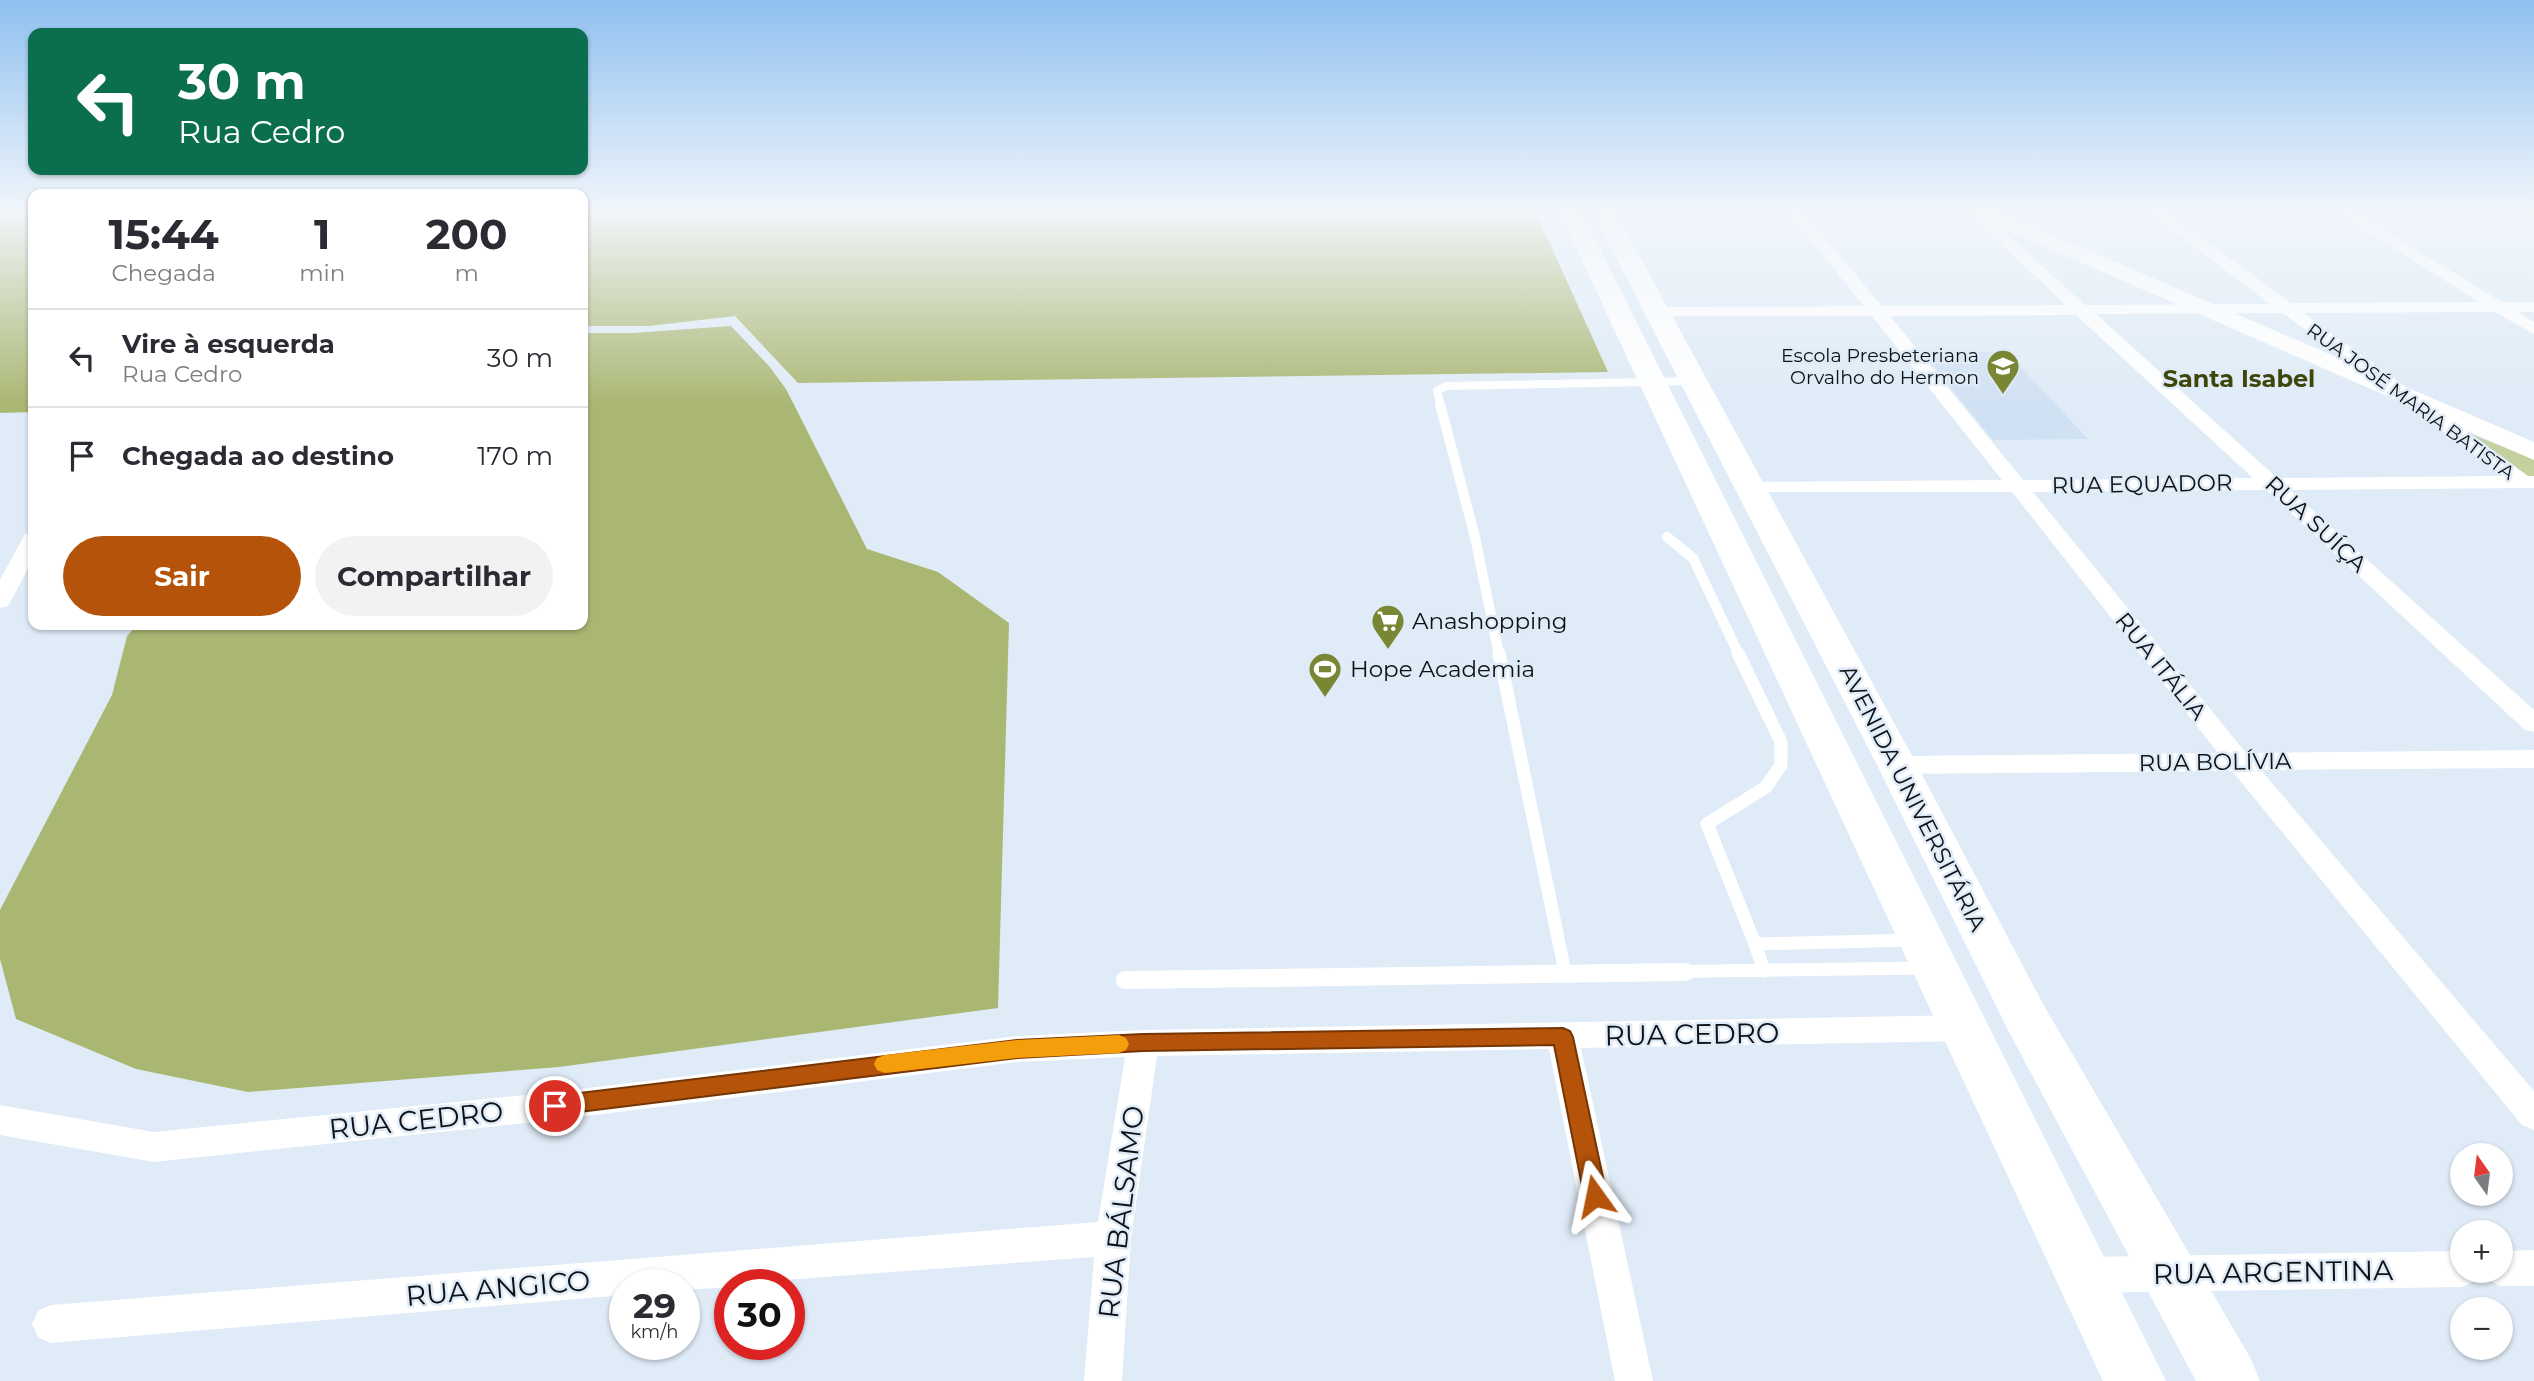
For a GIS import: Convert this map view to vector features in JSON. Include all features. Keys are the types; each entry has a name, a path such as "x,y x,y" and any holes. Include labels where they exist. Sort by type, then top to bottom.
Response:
{"main road":[{"path":"1601,275 2135,1381"},
{"name":"AVENIDA UNIVERSITÁRIA","path":"1637,275 1897,765 2005,977 2229,1381"},
{"path":"1930,954 1965,948 1980,956 2005,977"}],"street":[{"name":"RUA ITÁLIA","path":"1848,275 2239,762 2534,1115"},
{"name":"RUA SUÍÇA","path":"2044,275 2534,723"},
{"path":"2125,275 2534,452"},
{"name":"RUA JOSÉ MARIA BATISTA","path":"2240,275 2408,399 2530,484"},
{"path":"2448,275 2534,329"},
{"path":"1657,312 2085,312 2282,307 2534,307"},
{"name":"RUA EQUADOR","path":"1750,488 2272,483 2530,484"},
{"path":"0,601 28,548"},
{"name":"RUA BOLÍVIA","path":"1897,765 2534,759"},
{"name":"RUA CEDRO","path":"0,1120 154,1146 555,1106 1017,1049 1143,1043 1965,1028"},
{"path":"1563,1037 1634,1381"},
{"name":"RUA BÁLSAMO","path":"1103,1381 1113,1238 1143,1043"},
{"name":"RUA ANGICO","path":"51,1324 1113,1238"},
{"path":"2513,1268 2534,1268"},
{"name":"RUA ARGENTINA","path":"2084,1275 2450,1269"}],"lane":[{"path":"1564,972 1475,537 1437,391 1446,386 1694,382"},
{"path":"1667,537 1693,558 1781,743 1781,765 1766,788 1707,824 1765,971"},
{"path":"1755,944 1930,954"},
{"path":"1125,980 1765,971 1930,954"}],"shaded area":[{"name":"Escola Presbeteriana Orvalho do Hermon","path":"1922,352 2007,352 2088,439 1993,440"}],"green space":[{"path":"0,275 28,275 28,412 0,413"},
{"path":"588,275 1564,275 1608,372 798,383 735,316 649,326 588,326"},
{"path":"731,326 769,366 786,389 867,549 938,572 1009,623 998,1008 559,1067 248,1092 136,1069 16,1019 0,959 0,910 112,695 127,636 132,630 588,630 588,333 632,333"},
{"path":"2455,428 2534,459 2534,477 2519,478"}],"slow traffic":[{"path":"885,1064 1017,1049 1119,1044"}],"place":[{"name":"Escola Presbeteriana Orvalho do Hermon","path":"2003,396"},
{"name":"Anashopping","path":"1388,651"},
{"name":"Hope Academia","path":"1325,699"}],"district":[{"name":"Santa Isabel","path":"2239,379"}],"route":[{"path":"555,1106 845,1068 1017,1049 1143,1043 1563,1037 1595,1196"}]}
